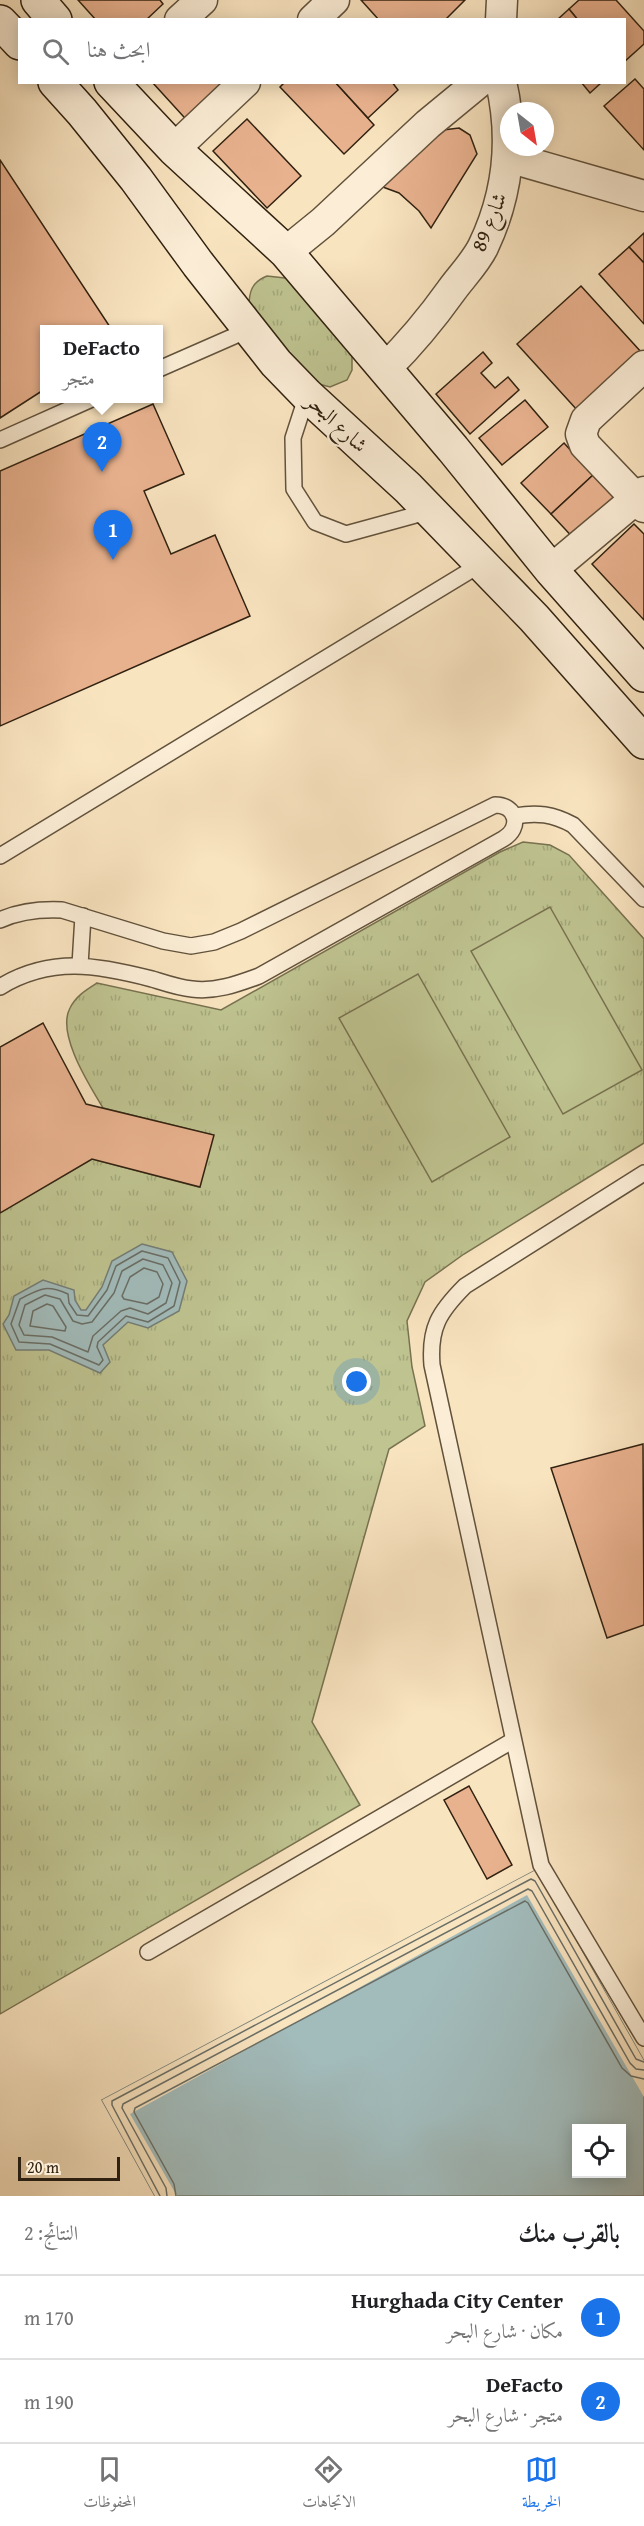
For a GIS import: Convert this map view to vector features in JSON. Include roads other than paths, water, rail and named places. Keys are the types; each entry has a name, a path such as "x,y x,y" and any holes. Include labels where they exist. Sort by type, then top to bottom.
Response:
{"main road":[{"path":"38,0 53,18"},
{"path":"0,22 18,41"},
{"name":"شارع البحر","path":"57,84 136,179 248,330 307,395 430,511 534,618 644,742"},
{"path":"113,84 174,149 286,252 386,368 551,570 643,672"}],"street":[{"path":"315,18 334,0"},
{"path":"501,18 502,0"},
{"path":"174,149 244,84"},
{"path":"286,252 323,222 428,124 477,84"},
{"name":"شارع 89","path":"386,368 431,319 482,248 501,200 508,157 508,119 501,84"},
{"path":"508,157 644,196"},
{"path":"551,570 642,499 585,445 581,434 586,420 644,366"}],"lane":[{"path":"163,367 248,330"},
{"path":"307,395 293,438 294,489 315,522 346,534 430,511"},
{"path":"0,441 85,403"},
{"path":"0,856 481,564"},
{"path":"0,920 16,913 45,909 62,910 163,941 191,946 214,942 241,932 495,805 503,805 511,809 515,816 514,830 503,839 259,976 223,989 192,990 118,971 80,965 47,967 0,987"},
{"path":"515,816 545,813 573,825 644,900"},
{"path":"80,965 83,916"},
{"path":"644,1173 465,1286 447,1304 430,1342 432,1365 512,1741 541,1865 644,2038"},
{"path":"148,1952 512,1741"}],"water":[{"path":"142,1244 172,1252 187,1281 179,1311 148,1328 128,1322 103,1345 110,1362 100,1373 49,1350 16,1350 3,1324 9,1315 14,1296 43,1280 74,1290 75,1300 81,1310 86,1310 102,1287 112,1261"},
{"path":"536,1870 644,2061 644,2196 155,2196 102,2100"}],"place":[{"name":"DeFacto","path":"102,472"},
{"name":"Hurghada City Center","path":"113,560"}]}
